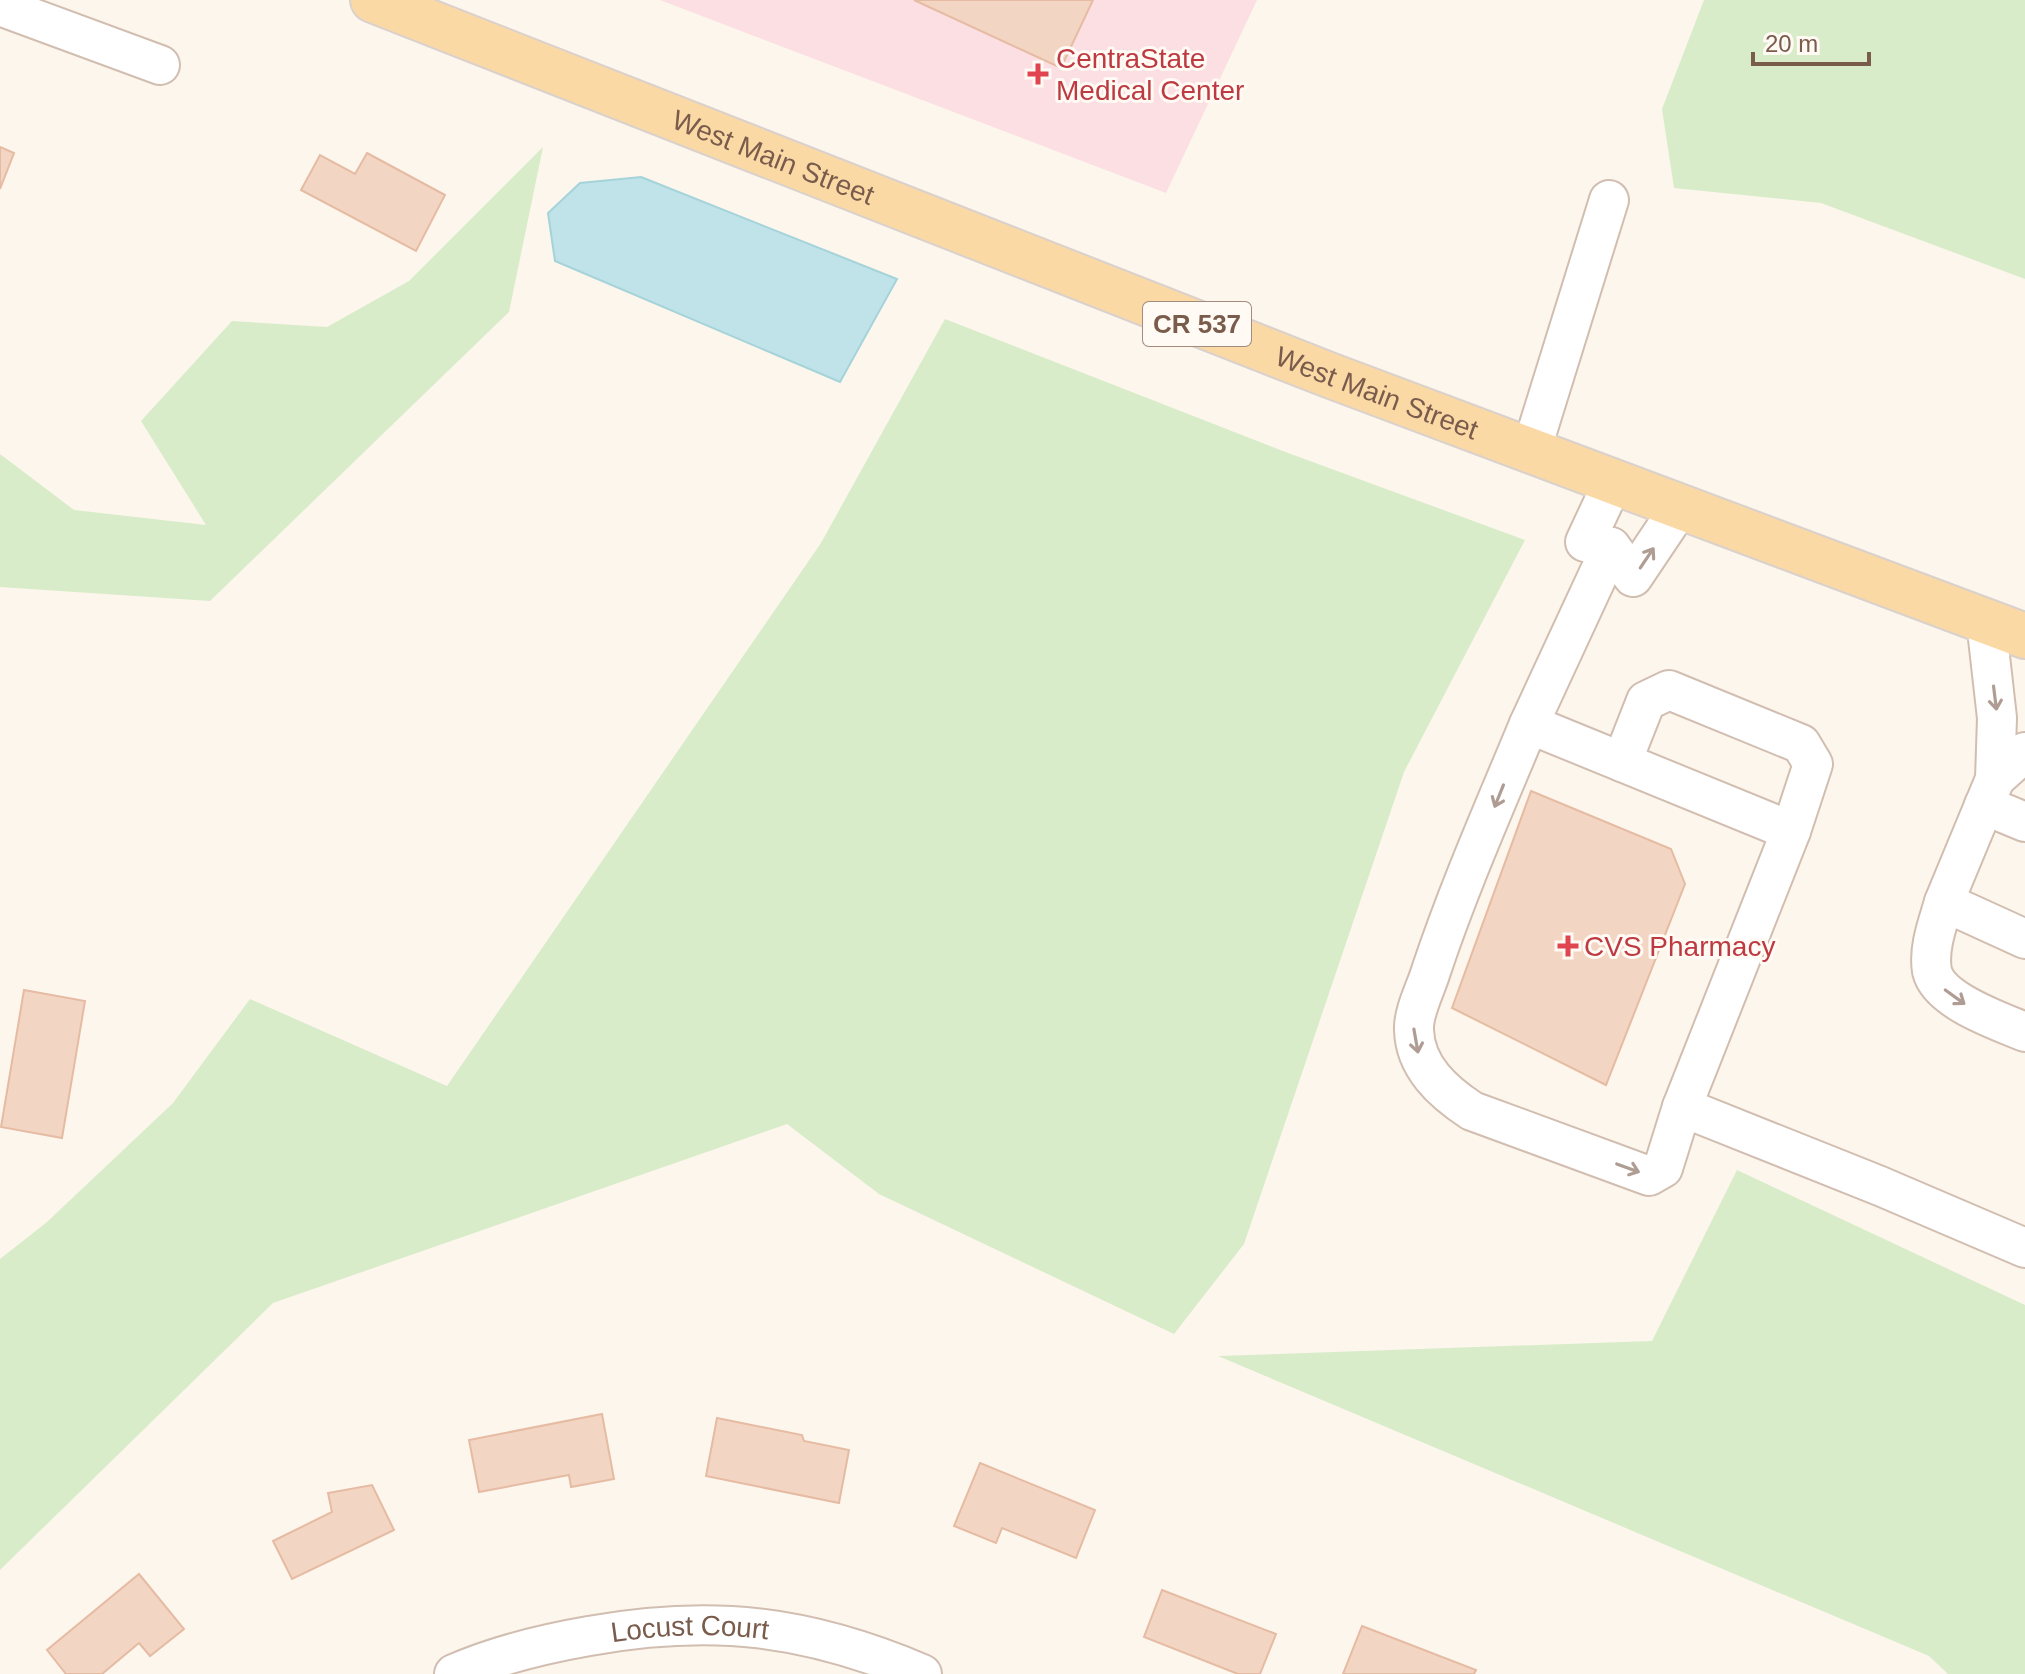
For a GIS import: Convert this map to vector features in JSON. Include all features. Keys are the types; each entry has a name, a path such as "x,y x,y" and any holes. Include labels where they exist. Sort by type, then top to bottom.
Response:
{"main road":[{"name":"West Main Street","path":"373,0 1329,375 2005,628"}],"street":[{"path":"0,6 160,65"},
{"path":"1531,451 1609,200"},
{"path":"1613,482 1585,542 1611,547 1633,577 1680,507"},
{"path":"1611,547 1529,724 1446,926 1413,1028 1418,1054 1429,1074 1448,1096 1472,1111 1649,1176 1663,1168 1682,1107 1791,831 1813,764 1801,744 1669,690 1646,701 1622,762"},
{"path":"2005,628 1990,792 1944,902 1932,946 1932,972 1940,986 1960,1002 2025,1032"},
{"path":"1529,724 1791,831"},
{"path":"1990,792 2025,752"},
{"path":"1990,792 2025,822"},
{"path":"1944,902 2025,939"},
{"path":"1682,1107 2025,1248"},
{"name":"Locust Court","path":"454,1674 546,1643 635,1628 714,1623 796,1633 836,1642 876,1654 922,1674"}],"shaded area":[{"name":"CentraState Medical Center","path":"660,0 1257,0 1166,193"}],"green space":[{"path":"1704,0 2025,0 2025,279 1821,203 1674,188 1662,109"},
{"path":"543,147 509,312 210,601 0,587 0,454 74,510 206,525 141,421 232,321 327,327 409,281"},
{"path":"945,319 1280,450 1525,540 1404,772 1244,1244 1174,1334 879,1194 787,1124 273,1303 0,1570 0,1259 47,1222 173,1103 250,999 447,1086 821,543"},
{"path":"1737,1170 2025,1305 2025,1674 1948,1674 1929,1656 1218,1356 1652,1341"}],"water":[{"path":"641,177 897,279 840,382 555,261 548,213 580,183"}],"building":[{"path":"914,0 1093,0 1061,68"},
{"path":"0,147 14,153 0,189"},
{"path":"367,153 445,195 416,251 301,190 320,155 355,174"},
{"name":"CVS Pharmacy","path":"1531,791 1671,849 1685,884 1606,1085 1452,1008"},
{"path":"24,990 85,1001 62,1138 1,1127"},
{"path":"602,1414 614,1479 571,1487 569,1475 479,1492 469,1440"},
{"path":"717,1418 802,1435 804,1441 849,1450 839,1503 706,1476"},
{"path":"980,1463 1095,1510 1076,1558 1002,1528 996,1543 954,1526"},
{"path":"372,1485 394,1530 292,1579 273,1541 332,1512 328,1493"},
{"path":"139,1574 184,1629 150,1656 139,1643 102,1674 66,1674 47,1650"},
{"path":"1162,1590 1276,1634 1260,1674 1238,1674 1144,1637"},
{"path":"1362,1626 1476,1670 1474,1674 1343,1674"}],"place":[{"name":"CentraState Medical Center","path":"1038,74"},
{"name":"CVS Pharmacy","path":"1568,946"}]}
